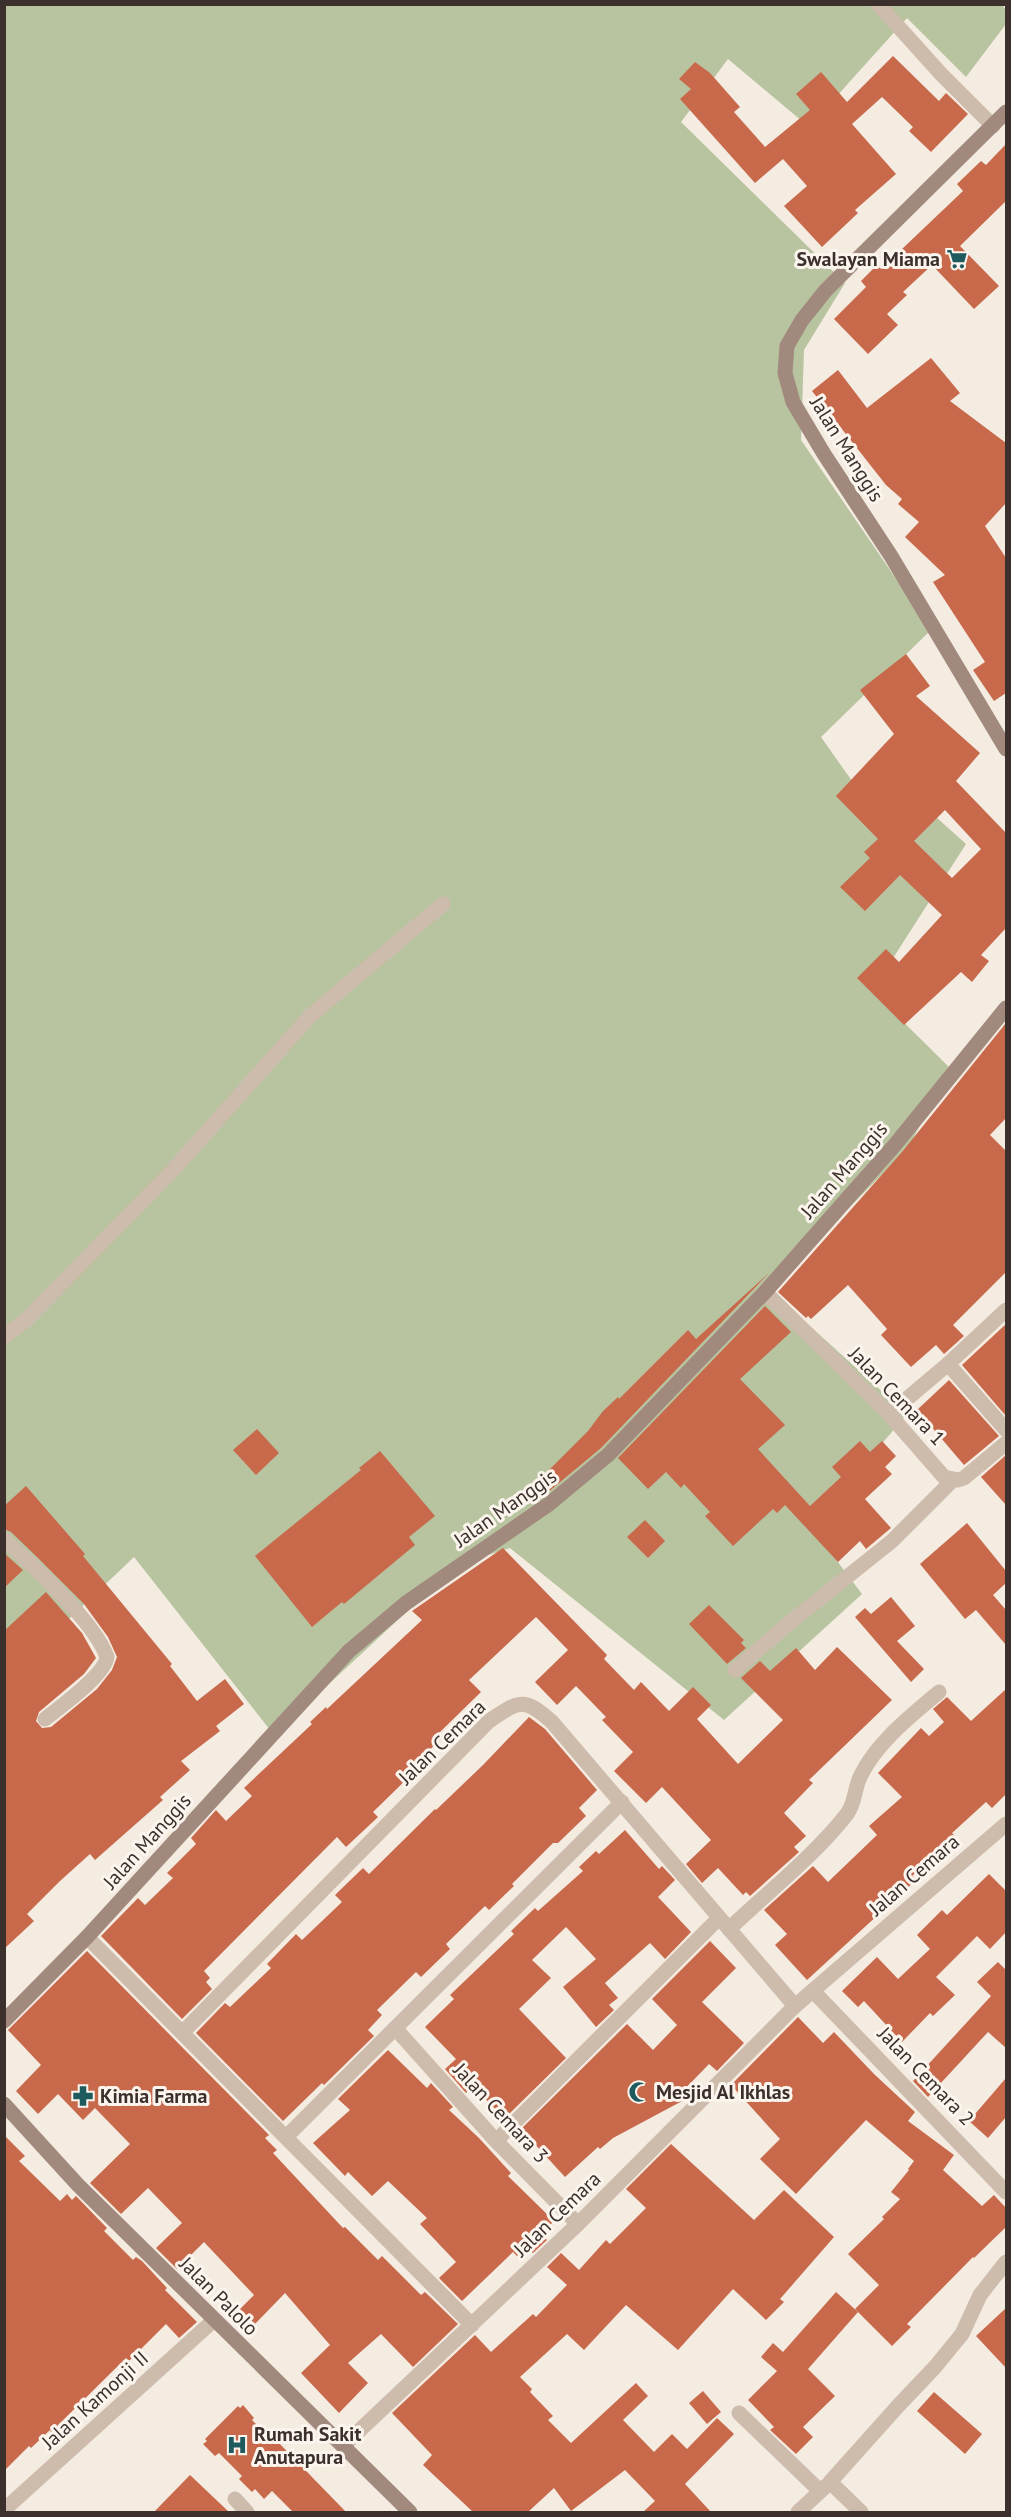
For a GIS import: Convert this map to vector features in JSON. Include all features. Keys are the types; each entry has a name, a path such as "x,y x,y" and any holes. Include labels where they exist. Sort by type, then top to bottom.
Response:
{"street":[{"path":"878,4 941,74 993,126"},
{"name":"Jalan Manggis","path":"1006,112 826,290 802,320 787,346 785,373 793,402 891,556 1006,749"},
{"path":"4,1337 27,1319 173,1170 310,1016 443,904"},
{"name":"Jalan Manggis","path":"4,2021 87,1937 349,1651 406,1603 582,1478 608,1455 765,1292 894,1146 1006,1008"},
{"name":"Jalan Cemara 1","path":"765,1292 889,1414 944,1477 953,1480"},
{"path":"889,1414 948,1364 1006,1310"},
{"path":"948,1364 1006,1431"},
{"path":"735,1670 788,1624 892,1541 953,1480 964,1478 1006,1443"},
{"path":"4,1539 54,1586 96,1636 107,1657 104,1667 73,1697 45,1719"},
{"path":"496,2140 724,1923 816,1847 853,1806 860,1776 877,1752 903,1723 939,1692"},
{"name":"Jalan Cemara","path":"183,2032 489,1721 518,1704 535,1707 552,1722 795,2006"},
{"path":"286,2137 622,1803"},
{"name":"Jalan Cemara","path":"343,2446 578,2224 795,2006 1006,1824"},
{"path":"87,1937 472,2325"},
{"name":"Jalan Cemara 2","path":"813,1991 1006,2192"},
{"name":"Jalan Cemara 3","path":"395,2028 496,2140 578,2224"},
{"name":"Jalan Palolo","path":"4,2104 78,2185 410,2512"},
{"path":"798,2512 825,2487 936,2367 962,2334 980,2295 1006,2262"},
{"name":"Jalan Kamonji II","path":"4,2510 214,2320"},
{"path":"739,2413 825,2487 861,2512"},
{"path":"235,2499 247,2512"}],"green space":[{"path":"5,5 1002,5 1006,10 1006,24 966,77 907,18 809,127 728,59 681,122 845,283 804,350 801,440 931,630 821,737 878,818 926,808 966,844 872,991 949,1067 909,1147 769,1289 907,1414 836,1498 828,1549 862,1594 724,1720 510,1548 457,1565 274,1735 134,1557 5,1680"}],"building":[{"path":"893,56 939,101 946,93 968,114 931,152 909,131 913,127 882,97 852,124 896,174 855,210 858,213 822,247 784,206 807,186 783,159 755,183 680,99 691,89 679,79 695,62 710,73 740,107 734,112 765,147 810,110 796,94 821,72 847,102"},
{"path":"1006,144 1006,201 960,246 999,286 974,309 932,265 903,292 907,295 887,314 898,325 868,354 834,319 866,287 861,281 877,265 881,269 963,191 957,184 981,161 986,165"},
{"path":"931,358 960,393 950,401 1006,443 1006,503 985,526 1006,558 1006,693 994,701 973,670 985,662 933,582 945,575 905,537 919,522 898,504 902,499 886,485 812,391 838,370 867,408"},
{"path":"906,654 930,686 916,696 980,753 956,781 1006,833 1006,928 981,955 989,961 972,982 961,972 904,1025 857,978 886,949 899,962 942,915 900,875 865,911 840,887 870,858 864,852 878,839 836,796 894,734 860,690","holes":["945,810 981,849 952,878 914,841"]},
{"path":"1006,1023 1006,1118 990,1135 1006,1151 1006,1272 953,1325 964,1336 944,1354 936,1345 911,1367 881,1335 887,1329 848,1285 811,1319 808,1316 806,1318 778,1292 902,1152"},
{"path":"769,1273 601,1448 541,1498 531,1488 588,1431 603,1411 618,1397 619,1399 688,1330 696,1339"},
{"path":"765,1306 791,1332 740,1379 785,1425 758,1449 810,1506 841,1477 832,1467 860,1441 870,1452 882,1441 896,1456 885,1467 892,1474 865,1499 891,1528 866,1549 860,1541 838,1562 785,1505 777,1513 773,1509 733,1546 705,1516 710,1512 684,1484 681,1488 666,1472 648,1489 618,1458"},
{"path":"1006,1324 1006,1416 962,1365"},
{"path":"949,1380 999,1436 964,1465 917,1410"},
{"path":"257,1429 279,1453 256,1475 233,1450"},
{"path":"380,1451 435,1516 409,1537 415,1545 344,1604 342,1602 312,1627 255,1556 361,1470 359,1468"},
{"path":"1006,1455 1006,1505 981,1477"},
{"path":"26,1486 85,1554 83,1556 172,1664 170,1666 197,1701 225,1679 244,1704 216,1726 220,1731 181,1761 190,1770 160,1797 163,1800 95,1860 90,1854 60,1881 27,1914 34,1921 4,1949 4,1631 46,1592 82,1633 96,1658 84,1674 39,1712 36,1721 42,1728 51,1727 97,1689 112,1670 117,1657 108,1637 84,1604 11,1532 4,1529 4,1506"},
{"path":"645,1520 665,1541 648,1558 627,1537"},
{"path":"967,1523 1006,1571 1006,1583 993,1595 1006,1610 1006,1645 976,1610 965,1619 920,1564"},
{"path":"503,1548 607,1655 604,1659 634,1690 641,1682 669,1711 693,1687 711,1705 697,1719 738,1764 783,1720 741,1678 760,1661 770,1671 796,1648 815,1670 837,1647 892,1700 809,1780 813,1783 784,1813 806,1836 794,1847 799,1852 750,1896 746,1892 743,1895 718,1868 702,1883 686,1864 711,1840 662,1787 646,1803 614,1771 633,1752 602,1720 606,1717 576,1686 557,1705 535,1682 568,1650 536,1617 469,1680 481,1692 439,1733 443,1737 407,1772 410,1776 373,1812 378,1817 346,1847 337,1837 204,1971 210,1978 206,1982 212,1989 182,2019 101,1936 138,1898 145,1905 173,1878 167,1873 196,1844 191,1838 216,1810 226,1821 252,1796 244,1788 312,1724 310,1722 326,1707 327,1709 422,1620 412,1611"},
{"path":"4,1553 23,1570 4,1588"},
{"path":"891,1597 915,1626 897,1641 924,1669 911,1682 855,1617 865,1608 871,1614"},
{"path":"709,1605 744,1640 741,1643 746,1648 727,1664 689,1624"},
{"path":"1006,1689 1006,1794 992,1808 986,1802 952,1833 956,1837 912,1876 916,1880 807,1980 775,1945 787,1934 764,1910 813,1866 828,1882 877,1835 869,1826 902,1797 878,1773 921,1728 929,1736 944,1722 933,1709 947,1697 971,1721"},
{"path":"529,1717 545,1729 597,1790 579,1808 586,1816 558,1843 553,1843 489,1910 485,1906 446,1944 450,1949 421,1977 416,1972 377,2010 382,2015 368,2030 374,2036 283,2121 196,2033 225,2003 230,2007 271,1968 267,1964 296,1934 302,1940 342,1902 335,1895 363,1868 369,1874 483,1765"},
{"path":"625,1830 659,1869 662,1866 675,1880 658,1897 691,1932 665,1959 650,1943 605,1983 618,1998 609,2005 614,2010 596,2027 563,1987 596,1959 566,1927 532,1960 551,1978 519,2009 566,2058 508,2115 504,2110 500,2114 473,2086 466,2093 445,2069 456,2059 425,2027 454,1999 450,1995 514,1934 511,1931 535,1908 538,1911 583,1871 579,1867 596,1851 599,1854"},
{"path":"989,1874 1006,1891 1006,1932 990,1949 977,1936 936,1977 955,1995 933,2016 930,2013 902,2042 864,2001 858,2007 842,1991 877,1957 898,1979 930,1949 917,1935 942,1910 947,1915"},
{"path":"710,1941 736,1968 702,2002 744,2043 717,2071 709,2064 680,2094 684,2100 613,2138 600,2149 598,2147 565,2177 521,2129 627,2024 653,2050 677,2025 652,1999"},
{"path":"87,1951 269,2135 265,2138 277,2150 273,2153 343,2228 345,2227 378,2260 382,2256 421,2295 425,2292 458,2324 413,2367 381,2334 348,2363 368,2383 339,2413 301,2373 330,2345 285,2293 255,2324 240,2309 254,2295 204,2242 177,2269 156,2248 182,2223 148,2188 121,2214 90,2183 130,2144 95,2108 83,2120 58,2094 38,2114 16,2091 41,2065 8,2030"},
{"path":"998,1962 1006,1970 1006,2048 988,2032 928,2097 913,2081 991,1996 977,1982"},
{"path":"798,2017 823,2043 834,2032 915,2112 908,2121 954,2155 943,2170 982,2206 994,2195 1006,2208 1006,2227 907,2324 911,2327 892,2346 855,2309 879,2285 848,2254 884,2219 882,2217 900,2199 891,2192 914,2161 866,2120 796,2194 760,2159 780,2139 731,2085"},
{"path":"388,2050 427,2088 431,2083 453,2107 449,2110 479,2138 511,2173 508,2176 554,2221 541,2234 547,2240 533,2253 527,2248 518,2257 513,2252 462,2301 439,2278 456,2262 420,2224 427,2218 388,2181 372,2196 348,2172 345,2176 313,2143 350,2110 338,2099"},
{"path":"1006,2078 1006,2117 988,2138 969,2121"},
{"path":"4,2135 25,2156 19,2161 60,2201 67,2194 72,2200 76,2196 107,2228 104,2231 133,2260 136,2257 142,2261 167,2288 165,2290 197,2322 179,2338 166,2324 129,2361 126,2358 51,2432 50,2430 31,2448 29,2446 4,2471"},
{"path":"671,2144 754,2220 784,2190 834,2237 780,2299 784,2302 766,2320 733,2289 678,2350 626,2305 584,2350 567,2334 520,2377 532,2389 530,2392 553,2416 548,2420 571,2443 636,2383 648,2396 623,2420 654,2452 672,2434 687,2449 717,2418 734,2434 685,2484 711,2512 643,2512 655,2501 625,2470 571,2511 554,2488 528,2512 473,2512 423,2465 432,2455 392,2413 475,2335 491,2352 533,2314 536,2317 567,2285 547,2267 561,2253 579,2270 606,2240 610,2244 646,2208 626,2189"},
{"path":"836,2292 858,2312 808,2369 835,2396 803,2427 813,2437 796,2454 770,2430 774,2427 748,2400 777,2371 761,2357 773,2343 783,2352"},
{"path":"1006,2308 1006,2368 976,2336"},
{"path":"703,2391 721,2412 707,2424 689,2403"},
{"path":"934,2392 982,2434 965,2454 917,2411"},
{"path":"243,2405 254,2418 252,2420 275,2443 277,2441 346,2512 293,2512 272,2491 264,2499 255,2489 252,2492 239,2479 242,2476 219,2453 215,2456 203,2444 207,2441 205,2439 238,2406 240,2408"},
{"path":"190,2475 229,2512 154,2512"}],"place":[{"name":"Swalayan Miama","path":"957,259"},
{"name":"Mesjid Al Ikhlas","path":"639,2092"},
{"name":"Kimia Farma","path":"83,2096"},
{"name":"Rumah Sakit Anutapura","path":"237,2445"}]}
